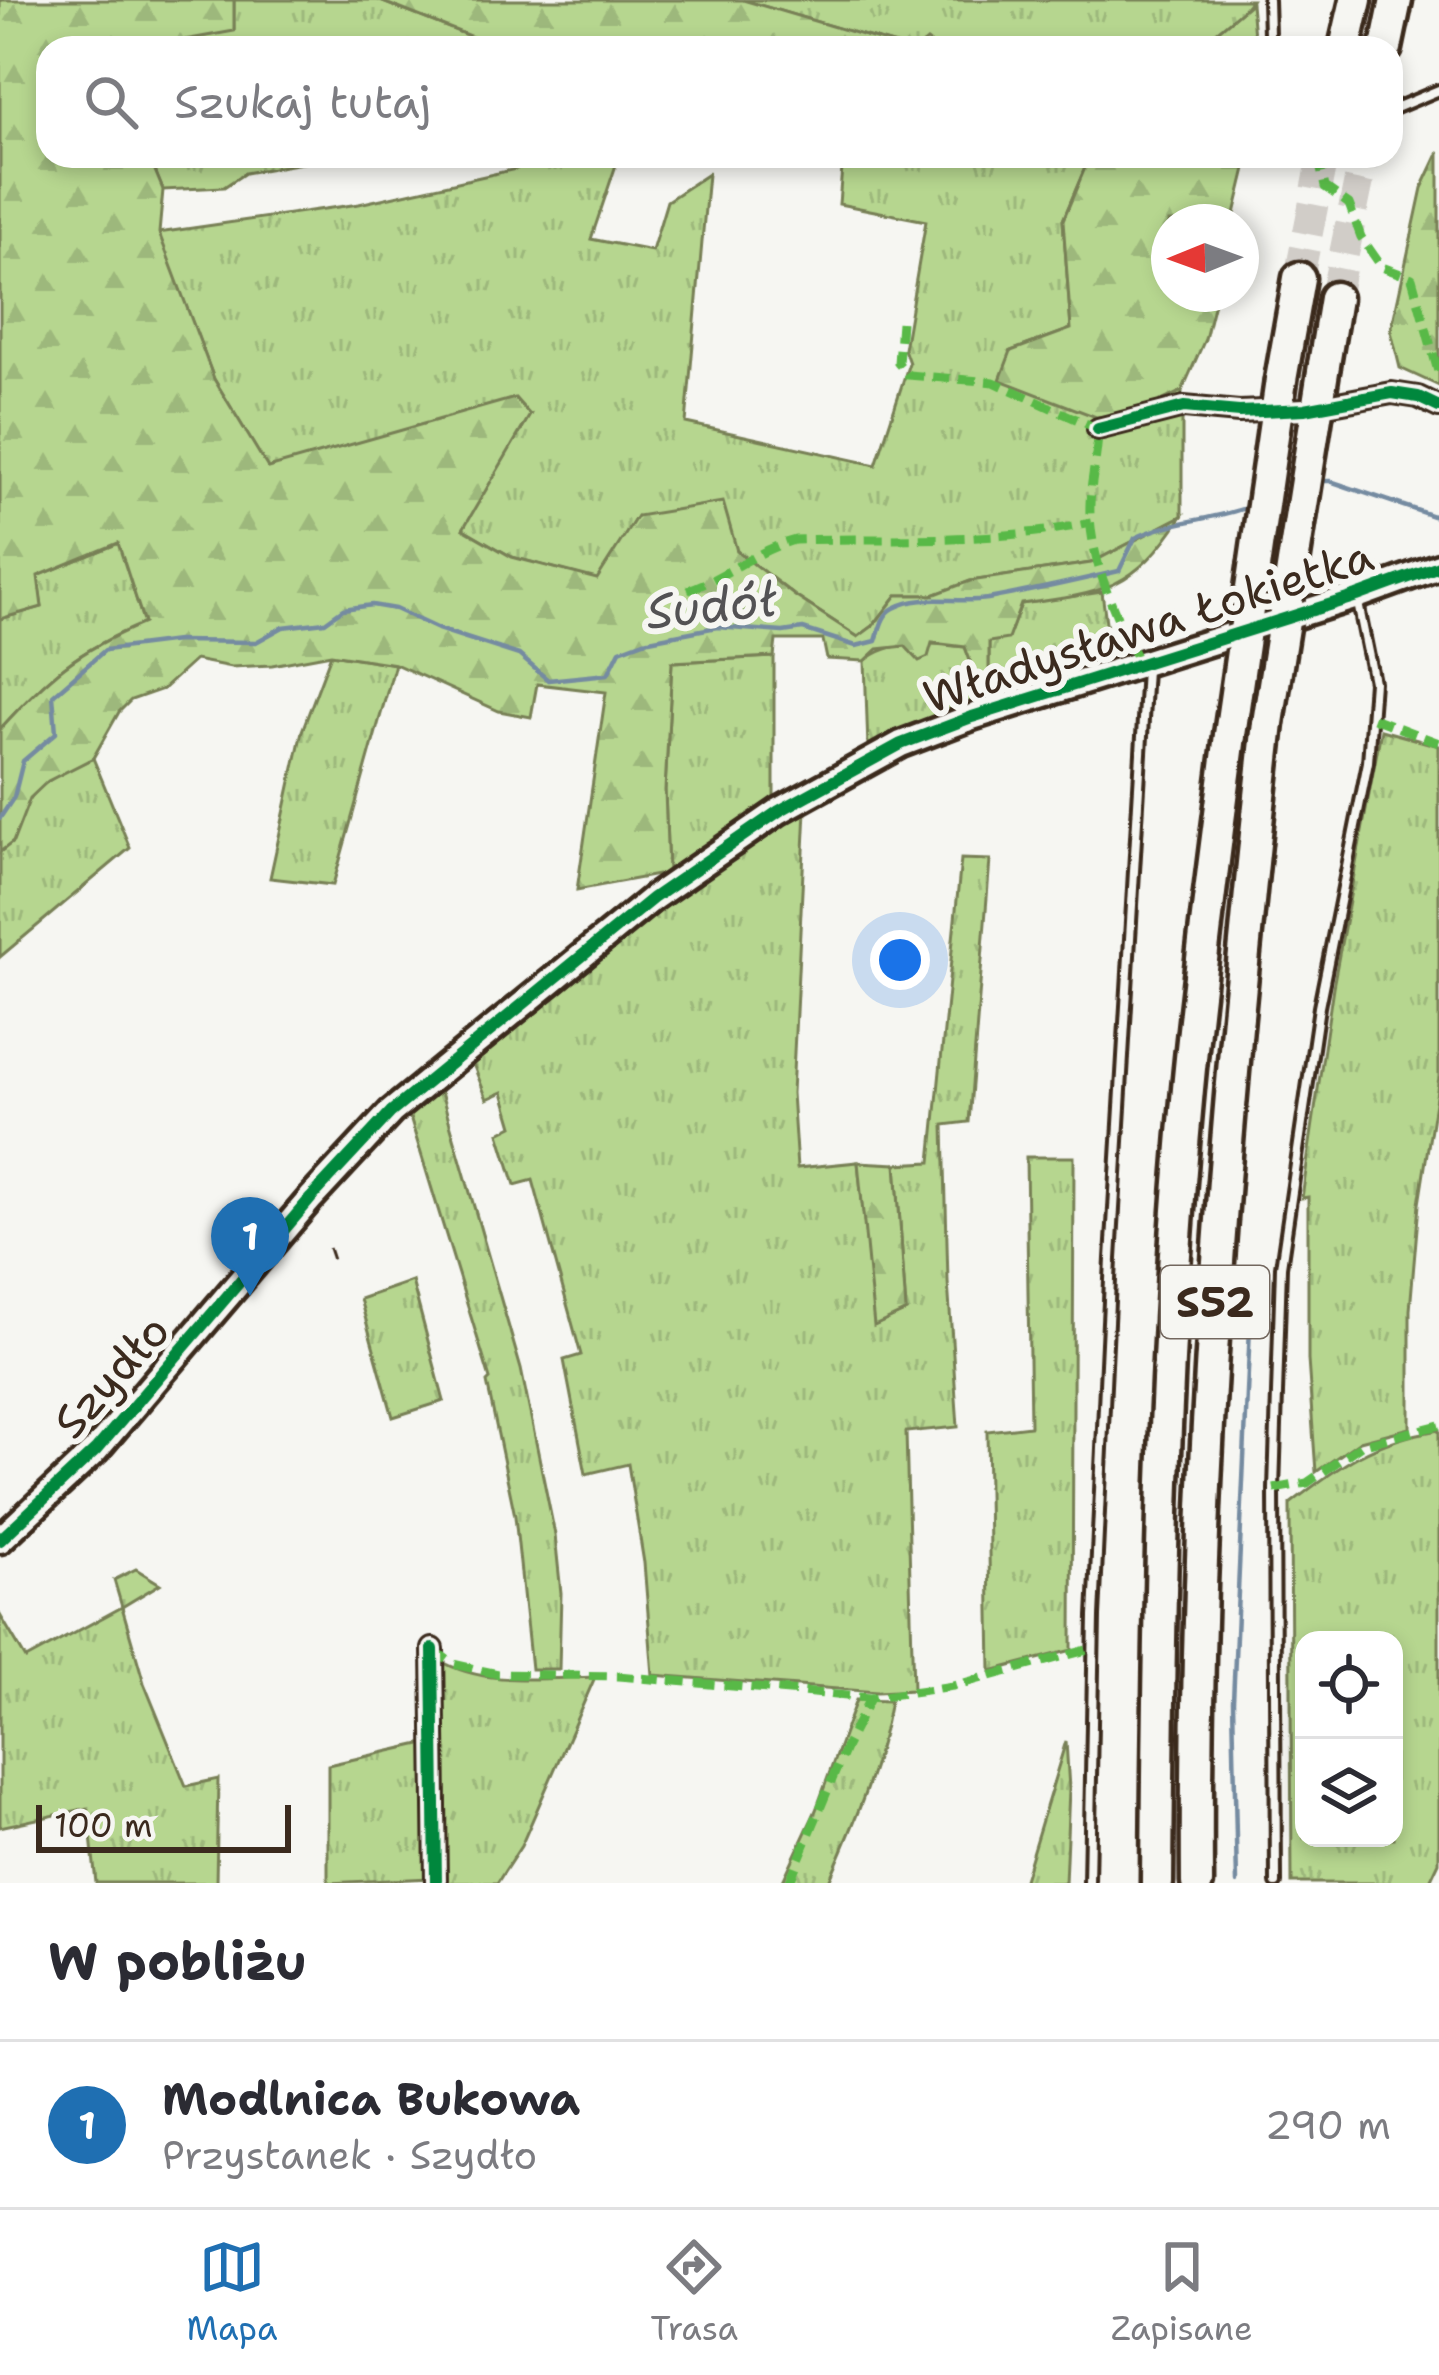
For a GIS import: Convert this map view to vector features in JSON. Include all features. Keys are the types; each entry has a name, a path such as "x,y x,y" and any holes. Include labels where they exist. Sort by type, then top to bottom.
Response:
{"highway":[{"path":"1348,36 1356,0"},
{"path":"1388,36 1396,0"},
{"name":"S52","path":"1157,1883 1159,1604 1188,1090 1230,736 1299,278"},
{"name":"S52","path":"1197,1883 1200,1629 1216,1278 1247,910 1268,723 1335,298"}],"street":[{"path":"1098,429 1184,407 1239,412 1305,410 1392,393 1439,407"},
{"name":"Władysława Łokietka","path":"314,1196 391,1112 513,1009 653,898 779,811 902,744 972,717 1439,566"},
{"name":"Szydło","path":"0,1540 96,1450 314,1196"},
{"path":"433,1649 436,1883"}],"lane":[{"path":"1268,0 1270,36"},
{"path":"1403,106 1439,90"},
{"path":"1276,1883 1274,1489 1281,1267 1319,1007 1369,762 1374,682 1357,596"},
{"path":"1089,1883 1104,1402 1146,662"}],"path":[{"path":"329,1248 335,1266"}],"green space":[{"path":"0,0 234,0 234,31 207,36 36,36 36,168 154,168 163,190 159,233 214,379 268,468 515,398 530,415 463,529 512,557 597,579 637,516 723,502 737,551 858,637 897,595 933,595 970,581 1091,563 1182,516 1149,559 1115,584 1021,604 1008,639 989,642 989,677 978,682 965,647 932,643 928,657 919,661 905,646 878,649 865,661 827,659 823,640 776,640 774,657 672,662 665,790 668,873 577,890 606,692 537,684 531,717 499,711 395,664 331,654 231,667 195,660 163,689 131,700 93,758 48,781 30,798 13,842 0,852 0,729 65,666 144,623 118,543 38,576 42,607 0,619"},
{"path":"234,0 378,0 470,36 205,36 234,30"},
{"path":"378,0 743,0 865,36 470,36"},
{"path":"743,0 1251,0 1214,36 865,36"},
{"path":"1251,3 1254,36 1211,36"},
{"path":"1439,152 1439,386 1400,368 1391,331 1422,188"},
{"path":"154,168 274,168 245,173 224,187 163,190"},
{"path":"615,168 591,239 652,251 667,201 708,174 686,423 876,465 909,363 904,349 926,221 839,204 842,168 1085,168 1063,220 1071,329 1011,351 1136,413 1182,391 1182,516 1091,563 971,581 933,595 897,595 858,637 737,551 637,516 598,580 512,557 462,528 530,415 268,469 214,379 158,233 359,204 516,169"},
{"path":"1085,168 1246,168 1237,204 1151,204 1151,312 1212,312 1182,391 1136,413 1096,417 1000,380 1011,351 1071,329 1063,220"},
{"path":"119,543 144,624 65,666 0,729 0,619 42,607 37,576"},
{"path":"1102,592 1111,660 868,749 865,661 875,654 912,644 965,647 979,682 989,677 989,641 1008,638 1021,604"},
{"path":"331,654 395,664 333,885 270,878 302,731"},
{"path":"774,657 774,801 668,873 665,790 672,662"},
{"path":"1381,730 1439,746 1439,1077 1419,1204 1410,1310 1410,1428 1360,1441 1316,1472 1308,1360 1308,1197 1302,1198 1333,987"},
{"path":"93,758 130,848 0,957 0,852 34,794"},
{"path":"806,810 792,1093 797,1168 858,1162 875,1325 906,1311 896,1164 931,1162 961,859 990,860 969,1122 944,1125 958,1427 906,1432 913,1690 877,1692 653,1675 644,1563 628,1464 586,1474 564,1360 581,1355 533,1180 515,1185 499,1133 513,1126 503,1092 487,1099 473,1064 678,897"},
{"path":"440,1089 521,1369 555,1535 561,1593 559,1669 531,1669 515,1516 490,1379 408,1111"},
{"path":"1026,1157 1074,1157 1072,1650 991,1671 987,1431 1030,1426"},
{"path":"858,1162 896,1164 906,1311 874,1326"},
{"path":"412,1281 444,1401 393,1417 360,1299"},
{"path":"1439,1430 1439,1862 1429,1883 1292,1883 1290,1504 1359,1456 1395,1440"},
{"path":"136,1569 160,1584 122,1607 114,1580"},
{"path":"122,1607 144,1683 186,1786 218,1779 216,1883 96,1883 88,1808 0,1827 0,1615 26,1659"},
{"path":"439,1660 495,1678 595,1677 521,1846 497,1883 443,1883"},
{"path":"856,1700 890,1701 872,1771 847,1839 828,1883 782,1883 816,1810"},
{"path":"1066,1741 1065,1883 1023,1883"},
{"path":"430,1742 430,1878 328,1883 328,1765"}],"waterway":[{"name":"Sudół","path":"1319,481 1439,518"},
{"name":"Sudół","path":"0,818 14,797 23,761 56,733 53,695 105,650 177,641 256,642 283,627 325,622 343,609 372,605 395,609 438,629 519,655 548,680 608,674 620,650 717,627 803,629 856,646 876,641 887,614 905,604 988,599 1119,571 1135,538 1248,507"},
{"path":"313,1178 334,1154"},
{"path":"1237,1883 1233,1701 1250,1327"}],"tunnel":[{"path":"1299,278 1321,168"},
{"path":"1335,298 1362,168"}],"marked path":[{"path":"1321,168 1325,187 1349,204 1361,237 1382,267 1412,278 1439,375"},
{"path":"901,322 898,363 908,375 994,382 1098,429 1090,504 1094,545 1113,607 1140,664"},
{"path":"688,590 795,540 980,537 1091,523"},
{"path":"1373,718 1439,743"},
{"path":"1274,1489 1307,1483 1361,1445 1439,1425"},
{"path":"433,1649 453,1664 498,1674 618,1676 870,1698 953,1686 1094,1648"},
{"path":"789,1883 870,1698"}],"cycle path":[{"path":"1098,429 1184,407 1239,412 1305,409 1392,393 1439,407"},
{"path":"0,1540 96,1450 311,1198 391,1112 653,898 779,811 901,744 972,717 1439,566"},
{"path":"433,1649 436,1883"}],"place":[{"name":"Modlnica Bukowa","path":"250,1296"}]}
